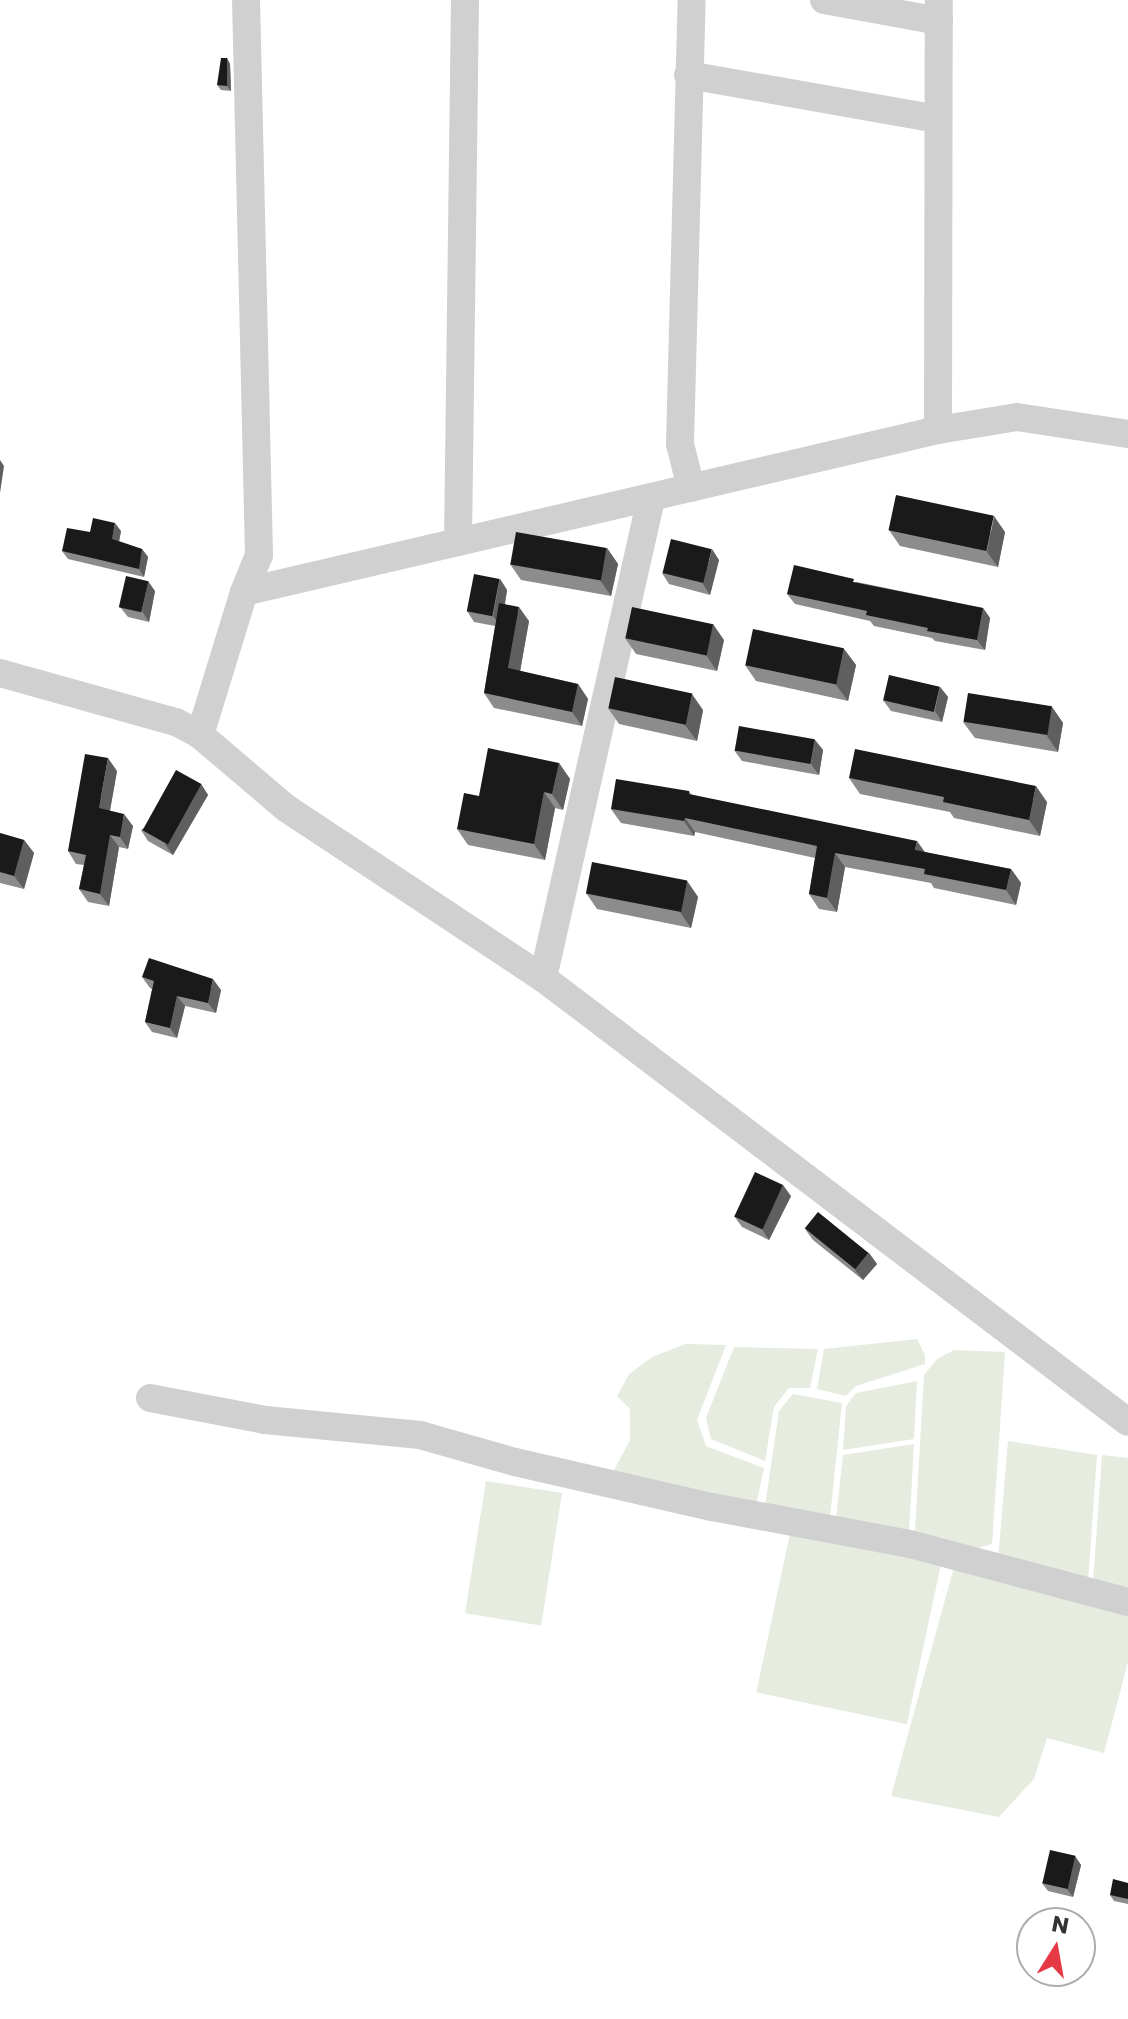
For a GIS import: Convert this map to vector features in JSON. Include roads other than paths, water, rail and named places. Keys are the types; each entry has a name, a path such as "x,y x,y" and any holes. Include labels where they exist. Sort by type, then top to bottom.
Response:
{"street":[{"path":"200,735 244,592 259,555 246,0"},
{"path":"458,542 465,0"},
{"path":"691,488 680,444 692,0"},
{"path":"824,0 939,10 938,430"},
{"path":"688,75 938,119"},
{"path":"244,592 938,430 1017,417 1128,434"},
{"path":"543,978 651,497"},
{"path":"0,673 176,722 200,735 286,808 543,978 1128,1422"},
{"path":"150,1398 265,1420 420,1435 515,1462 712,1507 910,1544 1128,1602"}]}
